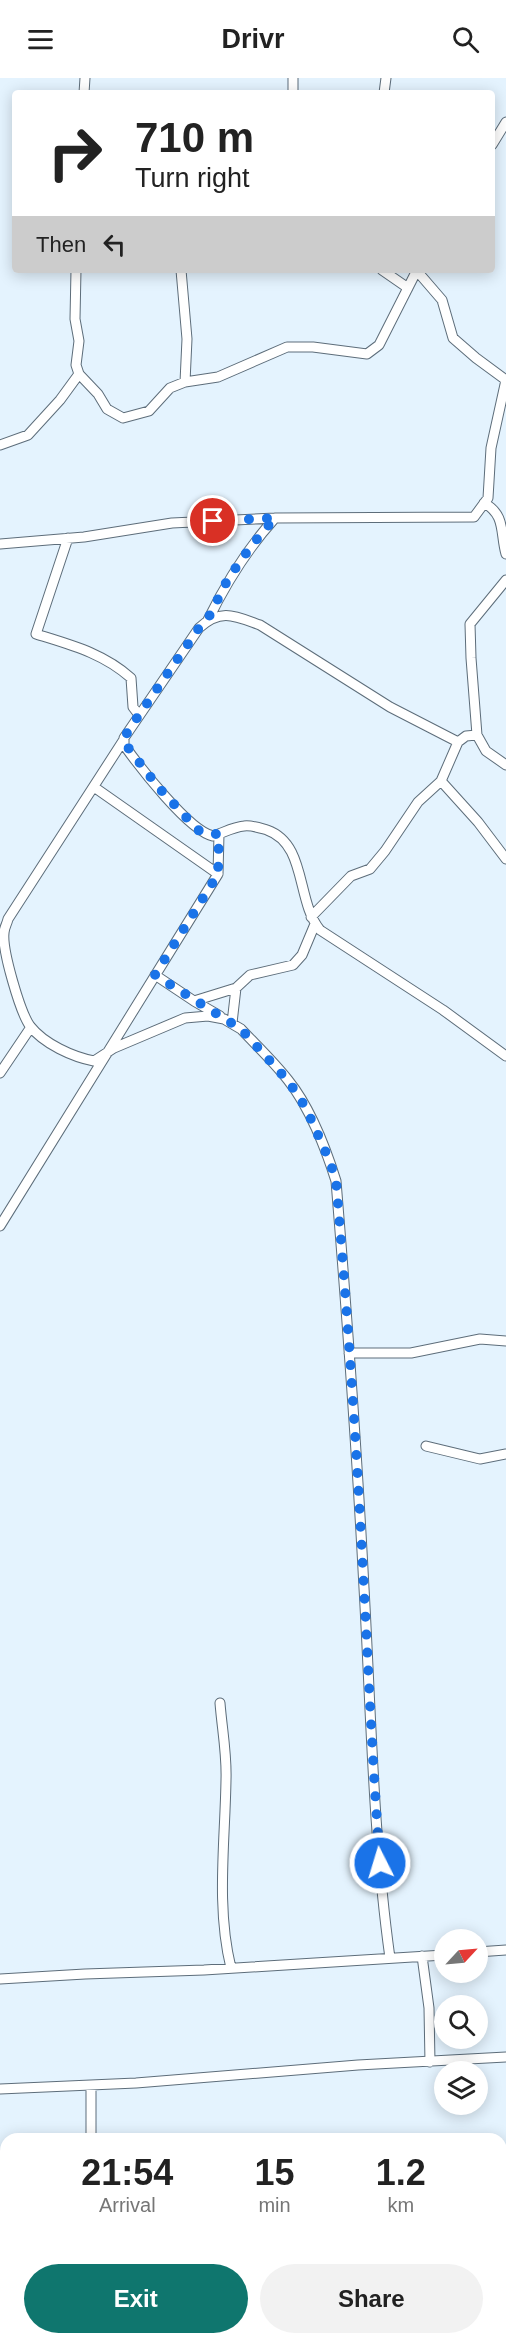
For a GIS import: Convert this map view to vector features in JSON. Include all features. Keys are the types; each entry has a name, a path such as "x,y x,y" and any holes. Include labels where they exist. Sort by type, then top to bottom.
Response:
{"street":[{"path":"495,139 506,122"},
{"path":"75,273 75,319 79,341 76,365 79,374 98,394 107,409 123,418 149,411 170,388 185,382 218,377 287,347 313,347 367,354 379,345 416,273"},
{"path":"181,273 187,339 185,382"},
{"path":"386,273 408,288"},
{"path":"0,544 68,538 172,523 275,518 474,516 488,498 491,448 506,380 453,338 442,300 420,273"},
{"path":"0,445 28,435 60,400 79,374"},
{"path":"484,503 491,507 505,525 506,554"},
{"path":"208,620 226,583 258,536 275,518"},
{"path":"68,538 36,634 91,651 115,663 131,678 133,707 139,715"},
{"path":"506,580 470,624 477,735 486,751 506,765"},
{"path":"228,1021 208,1016 185,1018 114,1048 105,1056 94,1061 81,1058 40,1035 25,1018 4,946 4,932 8,919 139,715 199,628 208,620 226,614 260,625 390,707 458,742"},
{"path":"194,1001 236,988 250,975 293,965 302,955 313,920 351,876 370,869 386,851 418,802 441,781 458,742 466,736 477,735"},
{"path":"123,741 159,788 198,830 206,834 219,834 248,825 273,832 282,838 290,847 294,857 313,920 331,938 443,1010 506,1056"},
{"path":"441,781 478,822 506,859"},
{"path":"94,787 218,874"},
{"path":"0,1226 218,874 219,834"},
{"path":"155,975 241,1029 289,1082 306,1108 336,1181 364,1590 373,1777 390,1958"},
{"path":"228,1021 236,988"},
{"path":"1,1074 31,1026"},
{"path":"349,1353 411,1353 480,1339 506,1341"},
{"path":"426,1446 480,1459 506,1454"},
{"path":"219,1703 225,1736 223,1881 225,1943 231,1968"},
{"path":"488,1951 506,1950"},
{"path":"0,1979 434,1955"},
{"path":"422,1956 429,2008 430,2062"},
{"path":"0,2089 506,2057"},
{"path":"91,2085 91,2133"}],"route":[{"path":"213,521 275,518 258,536 226,583 208,620 199,628 123,741 159,788 198,830 213,836 219,834 218,874 155,975 241,1029 289,1082 306,1108 336,1181 380,1863"}]}
